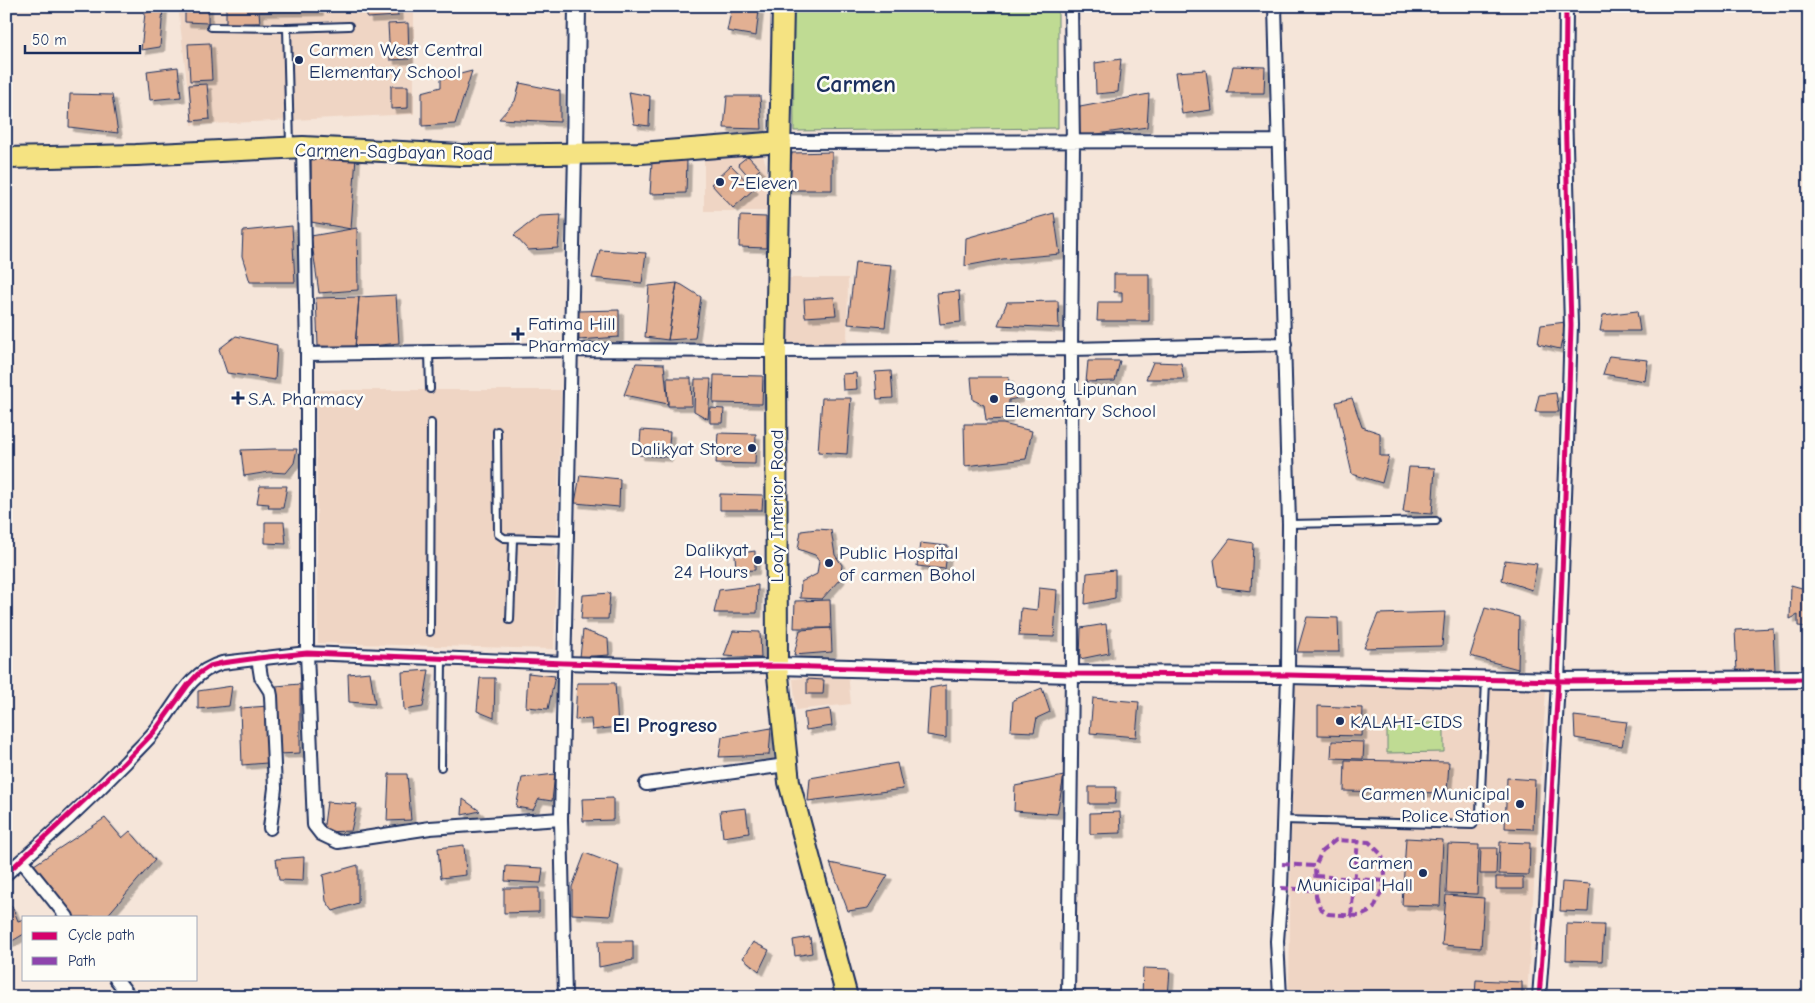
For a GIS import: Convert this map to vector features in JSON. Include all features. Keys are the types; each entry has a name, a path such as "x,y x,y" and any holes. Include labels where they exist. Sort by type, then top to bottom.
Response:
{"main road":[{"name":"Loay Interior Road","path":"783,6 776,351 777,666 786,765 793,798 847,997"},
{"name":"Carmen-Sagbayan Road","path":"6,158 296,148 461,155 576,152 641,153 781,142"}],"street":[{"path":"565,997 561,819 576,152 577,6"},
{"path":"1068,997 1072,674 1071,349 1073,143 1071,6"},
{"path":"1275,6 1289,524 1288,675 1278,941 1280,997"},
{"path":"1539,997 1558,681 1571,325 1565,110 1566,6"},
{"path":"781,142 1073,143 1279,141"},
{"path":"296,148 307,354 307,653 314,826 321,834 338,842 430,828 561,819"},
{"path":"307,354 571,350 1071,349 1285,344"},
{"path":"6,874 111,776 148,738 198,674 210,666 222,662 258,658 307,653 564,663 710,667 777,666 1072,674 1288,675 1558,681 1809,679"},
{"path":"258,658 261,677 271,696 275,788 270,828"},
{"path":"646,784 786,765"},
{"path":"22,861 66,916"},
{"path":"117,980 130,997"}],"lane":[{"path":"211,27 287,28 349,26"},
{"path":"287,28 296,148"},
{"path":"429,352 430,389"},
{"path":"430,632 431,423"},
{"path":"498,431 498,534 504,538 567,540"},
{"path":"1289,524 1436,521"},
{"path":"510,620 513,538"},
{"path":"441,767 442,658"},
{"path":"1283,820 1473,825 1480,813 1486,679"}],"shaded area":[{"name":"Carmen West Central Elementary School","path":"178,6 414,6 414,114 192,125"},
{"path":"704,151 760,152 766,164 767,211 704,211"},
{"path":"786,278 848,278 847,346 786,346"},
{"path":"316,390 561,390 554,649 318,643"},
{"path":"848,673 851,704 796,710 793,679"},
{"path":"1293,684 1546,690 1527,997 1289,997"}],"green space":[{"path":"793,6 1058,6 1058,128 794,131"},
{"path":"1387,723 1444,723 1444,752 1387,753"}],"building":[{"path":"185,6 208,6 208,23 185,22"},
{"path":"226,6 318,6 319,11 259,12 260,23 226,24"},
{"path":"367,6 397,6 398,16 367,18"},
{"path":"732,7 759,10 756,36 727,31"},
{"path":"163,8 160,47 141,50 145,13"},
{"path":"408,23 409,59 390,60 388,24"},
{"path":"210,43 212,80 190,81 188,44"},
{"path":"1121,59 1118,92 1096,94 1095,63"},
{"path":"1233,66 1265,67 1264,93 1227,93"},
{"path":"178,67 181,97 150,100 147,71"},
{"path":"1206,70 1211,110 1182,114 1176,72"},
{"path":"472,71 455,124 422,126 422,92 441,87 441,79"},
{"path":"520,83 560,91 560,122 499,119 515,101"},
{"path":"207,84 210,119 192,121 189,85"},
{"path":"391,86 408,86 408,108 391,109"},
{"path":"629,92 650,96 649,126 634,124"},
{"path":"70,94 112,95 118,133 69,127"},
{"path":"1149,94 1147,127 1076,137 1080,107"},
{"path":"727,96 760,96 762,129 724,128"},
{"path":"832,152 832,190 787,190 792,153"},
{"path":"356,156 351,229 311,222 311,160"},
{"path":"748,156 760,169 750,178 738,164"},
{"path":"687,160 686,193 650,194 652,162"},
{"path":"731,165 754,189 733,208 711,184"},
{"path":"1054,213 1060,254 1003,259 965,266 966,238"},
{"path":"561,215 558,248 528,250 514,235 539,216"},
{"path":"740,216 766,217 766,248 739,247"},
{"path":"292,226 295,282 250,282 242,256 243,231"},
{"path":"357,228 358,290 319,293 311,236"},
{"path":"600,250 646,253 642,283 592,278"},
{"path":"855,262 892,265 885,327 848,324"},
{"path":"1114,274 1149,274 1149,321 1097,321 1098,302 1122,302 1122,292 1114,292"},
{"path":"677,283 668,340 645,337 649,286"},
{"path":"677,283 701,297 695,338 668,340"},
{"path":"959,291 961,322 940,324 937,293"},
{"path":"396,295 399,343 355,348 359,297"},
{"path":"359,297 355,348 318,346 316,298"},
{"path":"834,297 836,315 805,317 804,299"},
{"path":"1058,301 1059,328 998,325 1007,302"},
{"path":"619,310 619,337 579,340 578,311"},
{"path":"1637,311 1640,331 1600,331 1603,315"},
{"path":"1566,322 1560,349 1538,344 1541,325"},
{"path":"236,336 277,345 275,380 227,373 219,349"},
{"path":"1609,356 1648,360 1645,381 1603,374"},
{"path":"1088,361 1120,361 1115,381 1086,382"},
{"path":"1153,362 1181,363 1184,379 1146,379"},
{"path":"636,363 664,364 668,404 624,395"},
{"path":"891,371 893,398 877,399 875,372"},
{"path":"856,373 857,389 843,390 842,374"},
{"path":"714,375 763,376 762,404 713,403"},
{"name":"Bagong Lipunan Elementary School","path":"971,377 1009,377 1008,388 1021,387 1018,398 1009,400 1008,419 986,420 984,405 973,400"},
{"path":"667,378 691,378 692,406 668,406"},
{"path":"695,379 711,379 708,419 694,411"},
{"path":"1556,393 1559,412 1535,412 1539,395"},
{"path":"822,398 851,398 847,454 818,452"},
{"path":"1352,398 1362,427 1380,433 1380,456 1389,456 1382,483 1352,474 1336,402"},
{"path":"710,408 724,409 723,423 710,423"},
{"path":"964,424 1003,424 1032,431 1026,459 965,466"},
{"path":"641,430 670,432 668,457 639,455"},
{"path":"718,433 756,434 755,464 716,463"},
{"path":"297,449 294,463 286,473 269,472 244,476 241,450"},
{"path":"1409,467 1435,468 1432,514 1403,512"},
{"path":"580,475 620,479 619,507 575,503"},
{"path":"260,486 287,486 283,508 268,508 269,504 257,503"},
{"path":"720,494 763,495 762,510 720,510"},
{"path":"265,522 284,522 286,544 265,543"},
{"name":"Public Hospital of carmen Bohol","path":"831,530 835,555 842,565 840,579 822,599 800,598 801,582 817,574 819,560 815,555 798,549 801,531"},
{"path":"1230,539 1253,543 1251,591 1218,587 1214,560"},
{"path":"920,543 948,546 945,569 917,566"},
{"path":"755,551 755,570 736,571 735,554"},
{"path":"1505,560 1537,564 1532,590 1502,580"},
{"path":"1115,570 1115,598 1085,604 1087,573"},
{"path":"758,585 757,613 714,613 719,590"},
{"path":"1791,585 1809,590 1809,627 1798,626 1798,615 1790,619"},
{"path":"1039,588 1057,590 1054,637 1019,636 1021,608 1037,610"},
{"path":"610,593 608,619 581,619 583,595"},
{"path":"830,600 831,628 794,628 795,601"},
{"path":"1485,608 1519,617 1518,669 1470,656"},
{"path":"1445,612 1442,646 1364,648 1378,614"},
{"path":"1307,617 1338,618 1339,652 1297,652"},
{"path":"1106,624 1109,653 1080,659 1081,628"},
{"path":"831,628 832,652 794,655 800,630"},
{"path":"1773,628 1775,670 1737,672 1735,630"},
{"path":"583,630 608,639 609,655 580,657"},
{"path":"733,631 760,632 761,658 724,656"},
{"path":"429,670 423,707 404,710 402,672"},
{"path":"370,672 375,704 349,702 348,674"},
{"path":"528,673 555,676 548,709 526,707"},
{"path":"480,678 495,678 494,718 477,711"},
{"path":"807,679 824,680 823,694 807,694"},
{"path":"577,683 615,683 618,727 592,730 591,719 575,720"},
{"path":"300,684 300,753 279,754 276,686"},
{"path":"946,685 946,738 927,735 930,688"},
{"path":"232,686 229,706 198,709 198,691"},
{"path":"1042,688 1050,712 1037,718 1034,732 1011,731 1013,700"},
{"path":"1093,698 1139,702 1136,737 1090,733"},
{"path":"269,706 267,763 242,765 240,708"},
{"name":"KALAHI-CIDS","path":"1318,706 1363,708 1362,736 1318,735"},
{"path":"830,709 832,726 806,730 804,713"},
{"path":"1574,716 1627,722 1622,746 1575,738"},
{"path":"771,728 769,755 719,757 722,737"},
{"path":"1332,741 1364,742 1363,759 1331,758"},
{"path":"1345,760 1449,762 1447,793 1344,791"},
{"path":"897,763 903,789 808,801 810,778"},
{"path":"389,774 407,774 411,820 387,821"},
{"path":"555,774 552,801 539,799 533,810 516,807 522,778"},
{"path":"1064,776 1057,814 1014,811 1015,786"},
{"name":"Carmen Municipal Police Station","path":"1507,778 1535,780 1533,829 1505,828"},
{"path":"1089,787 1116,787 1115,804 1089,804"},
{"path":"613,798 613,820 583,821 582,799"},
{"path":"463,799 480,811 462,815"},
{"path":"327,802 357,804 351,831 323,832"},
{"path":"746,808 749,833 723,837 720,811"},
{"path":"1120,812 1121,833 1090,834 1090,813"},
{"path":"105,818 122,838 130,831 155,860 107,916 72,916 31,867"},
{"name":"Carmen Municipal Hall","path":"1406,838 1443,840 1440,906 1402,905"},
{"path":"1500,842 1530,843 1529,875 1499,874"},
{"path":"1448,844 1479,845 1477,894 1446,893"},
{"path":"464,845 466,875 441,878 438,848"},
{"path":"1481,848 1497,848 1496,874 1480,874"},
{"path":"585,853 619,866 610,916 572,914 572,887"},
{"path":"304,857 303,881 279,880 276,859"},
{"path":"830,863 888,875 868,908 848,911"},
{"path":"358,865 358,903 333,911 326,901 323,875"},
{"path":"506,866 543,868 541,883 505,881"},
{"path":"1496,877 1523,877 1523,889 1496,889"},
{"path":"1562,882 1590,884 1588,912 1560,911"},
{"path":"504,888 539,888 539,912 504,913"},
{"path":"1446,895 1484,898 1481,948 1442,945"},
{"path":"12,906 18,921 22,920 22,935 9,943 6,940 6,909"},
{"path":"1567,924 1604,925 1602,961 1566,960"},
{"path":"810,937 812,953 795,956 793,940"},
{"path":"598,941 633,941 633,960 599,967"},
{"path":"753,942 769,950 759,971 743,958"},
{"path":"1143,968 1170,969 1168,997 1142,997"},
{"path":"1476,980 1522,982 1522,997 1475,997"}],"marked path":[{"path":"1282,864 1315,866 1322,851 1336,840 1369,842 1382,855 1386,881 1374,908 1367,913 1360,916 1328,914 1320,908 1316,896 1315,866"},
{"path":"1351,916 1358,841"},
{"path":"1315,876 1386,881"},
{"path":"1281,888 1315,890"}],"cycle path":[{"path":"1539,997 1558,681 1571,325 1565,110 1566,6"},
{"path":"6,874 124,763 154,732 198,674 210,666 258,658 307,653 564,663 710,667 777,666 1072,674 1288,675 1558,681 1809,679"}],"place":[{"name":"Carmen West Central Elementary School","path":"299,60"},
{"name":"7-Eleven","path":"720,182"},
{"name":"Fatima Hill Pharmacy","path":"518,334"},
{"name":"S.A. Pharmacy","path":"238,398"},
{"name":"Bagong Lipunan Elementary School","path":"994,399"},
{"name":"Dalikyat Store","path":"752,448"},
{"name":"Dalikyat 24 Hours","path":"758,560"},
{"name":"Public Hospital of carmen Bohol","path":"829,563"},
{"name":"KALAHI-CIDS","path":"1340,721"},
{"name":"Carmen Municipal Police Station","path":"1520,804"},
{"name":"Carmen Municipal Hall","path":"1423,873"}],"district":[{"name":"Carmen","path":"856,84"},
{"name":"El Progreso","path":"665,725"}]}
